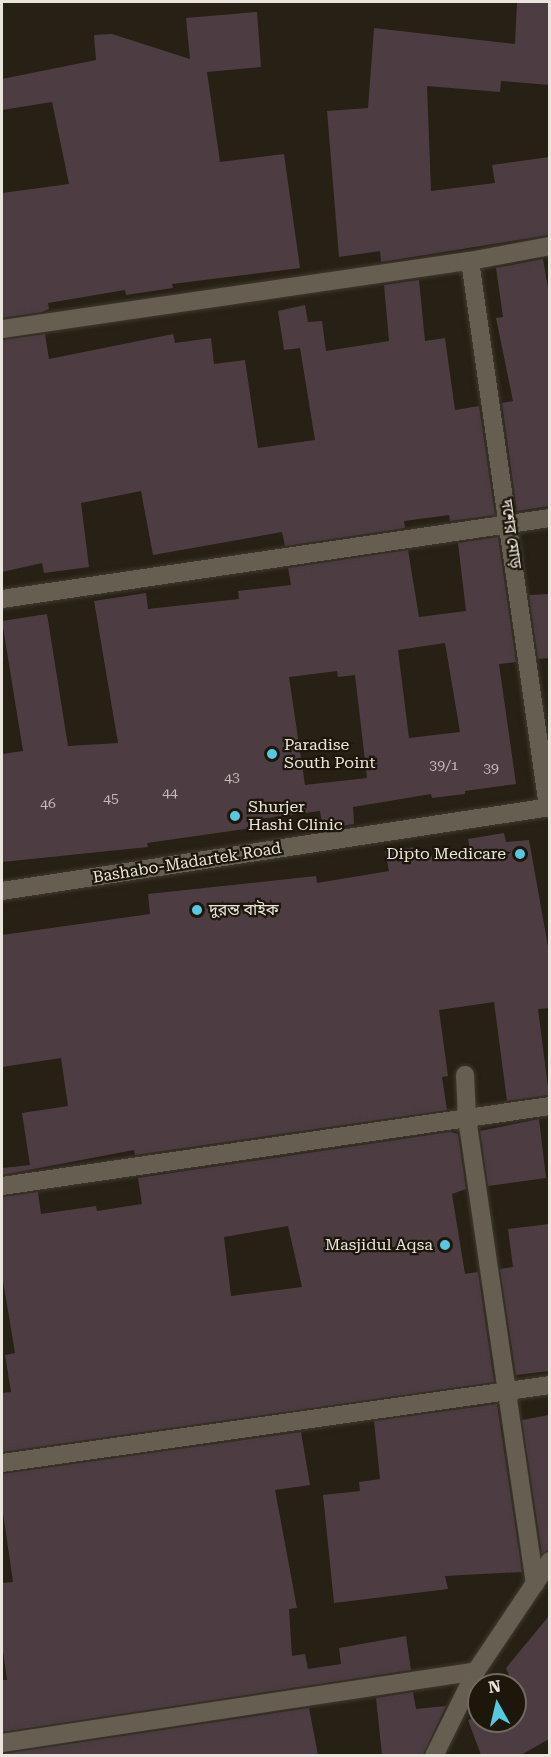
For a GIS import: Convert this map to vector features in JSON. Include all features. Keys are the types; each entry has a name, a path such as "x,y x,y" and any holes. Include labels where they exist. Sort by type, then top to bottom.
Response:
{"street":[{"path":"2,329 470,261 549,246"},
{"name":"দশের মোড়","path":"470,261 549,807"},
{"path":"2,599 549,518"},
{"name":"Bashabo-Madartek Road","path":"2,891 549,807"},
{"path":"465,1075 467,1118 535,1584"},
{"path":"2,1186 549,1106"},
{"path":"2,1463 549,1385"},
{"path":"434,1755 476,1671 549,1561"},
{"path":"2,1743 476,1671"}],"building":[{"path":"517,2 549,2 549,85 501,81 500,92 427,86 431,191 495,183 492,165 549,157 549,235 381,262 380,251 339,257 327,111 368,108 374,28 515,44"},
{"path":"257,12 261,67 207,72 220,162 284,154 300,268 172,284 173,288 126,295 125,290 48,303 49,309 42,312 2,318 2,193 69,184 52,102 2,110 2,79 96,60 94,35 112,34 190,59 186,18"},
{"path":"543,259 549,294 549,506 517,511 502,403 513,401 496,318 503,317 496,268"},
{"path":"419,280 425,341 445,338 455,410 479,406 495,515 450,521 449,515 404,521 405,528 285,546 282,532 153,555 141,491 81,503 89,567 44,573 42,563 2,572 2,340 45,334 49,359 173,334 175,343 211,338 214,364 245,360 258,448 315,440 300,348 284,350 278,311 305,305 308,322 322,321 326,351 389,341 384,285"},
{"path":"498,537 516,662 499,664 516,784 465,791 465,794 432,798 431,794 353,807 354,824 323,829 320,811 250,820 252,828 147,843 148,847 2,862 2,754 23,751 2,621 47,614 68,746 118,743 94,601 146,593 148,609 239,599 238,591 291,585 288,568 408,550 419,617 466,611 458,543","holes":["445,643 460,732 409,738 398,650","337,671 338,677 355,675 367,778 305,785 289,677"]},
{"path":"549,594 549,658 538,659 529,595"},
{"path":"504,833 506,842 529,840 549,952 549,1008 538,1009 549,1095 507,1101 494,1002 439,1010 448,1076 442,1077 447,1110 135,1155 134,1150 2,1175 2,1168 30,1165 22,1113 68,1106 61,1058 2,1067 2,935 150,914 148,894 316,876 317,883 389,871 385,851 416,847 417,858 470,850 468,839"},
{"path":"539,1119 546,1178 488,1186 480,1131"},
{"path":"450,1132 458,1134 466,1189 452,1194 465,1274 478,1272 494,1382 2,1452 2,1393 11,1392 5,1355 15,1353 2,1275 2,1197 38,1192 41,1214 96,1206 97,1211 142,1204 138,1178","holes":["288,1226 302,1287 231,1296 224,1237"]},
{"path":"549,1224 549,1371 516,1375 500,1269 513,1267 508,1229"},
{"path":"497,1404 522,1572 445,1576 448,1589 334,1603 323,1495 360,1491 359,1482 380,1479 374,1421"},
{"path":"549,1415 549,1550 542,1554 522,1420"},
{"path":"301,1432 310,1485 275,1490 297,1608 289,1609 292,1656 305,1654 308,1669 341,1664 339,1648 406,1636 411,1670 2,1732 2,1680 7,1680 2,1644 2,1583 13,1582 2,1506 2,1474"},
{"path":"549,1616 549,1739 521,1755 481,1755 473,1733 527,1733 527,1673 508,1673 506,1668"},
{"path":"413,1692 416,1709 446,1706 423,1755 382,1755 376,1698"},
{"path":"309,1708 318,1755 2,1755 2,1754"}],"place":[{"name":"Paradise South Point","path":"272,754"},
{"name":"Shurjer Hashi Clinic","path":"235,816"},
{"name":"Dipto Medicare","path":"520,854"},
{"name":"দুরন্ত বাইক","path":"197,910"},
{"name":"Masjidul Aqsa","path":"445,1245"}]}
